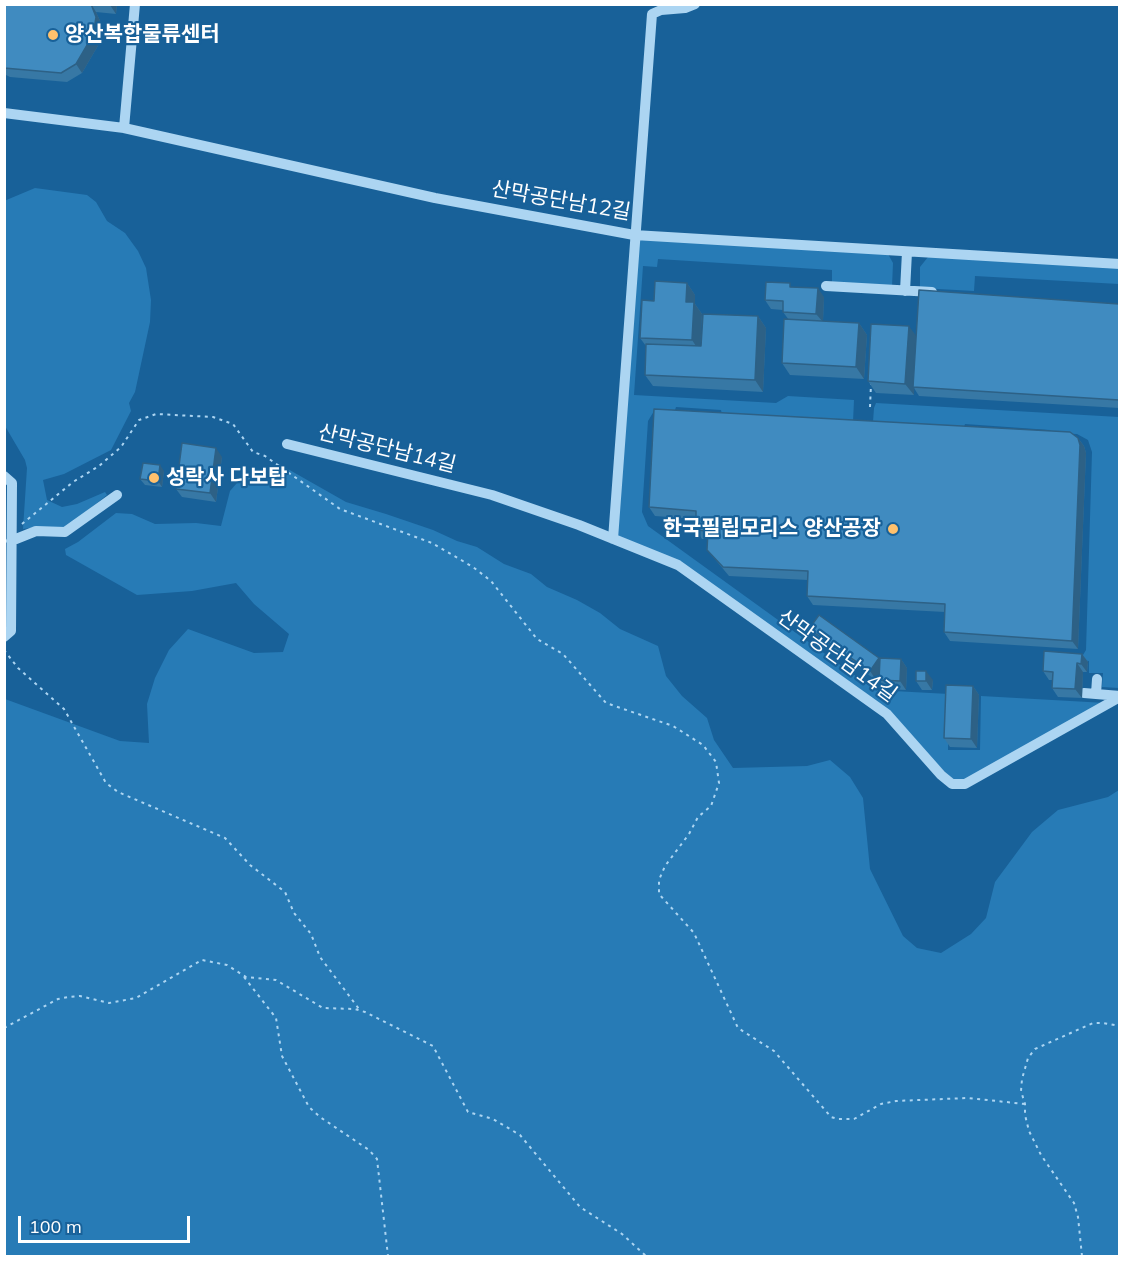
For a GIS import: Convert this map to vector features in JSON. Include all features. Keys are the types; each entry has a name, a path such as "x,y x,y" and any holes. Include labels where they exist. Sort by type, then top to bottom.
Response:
{"street":[{"path":"124,128 135,4"},
{"path":"613,539 652,14 661,10 685,8 695,4"},
{"name":"산막공단남12길","path":"4,113 124,128 435,198 634,234 1119,264"},
{"path":"905,291 907,252"},
{"path":"826,286 948,293"},
{"name":"산막공단남14길","path":"287,444 492,495 678,565 887,714 941,775 952,784 965,784 1119,697"},
{"path":"4,476 12,483 11,631 4,637"},
{"path":"11,537 36,531 65,532 117,495"},
{"path":"1096,694 1097,679"},
{"path":"1084,693 1119,697"}],"path":[{"path":"870,407 872,376"},
{"path":"11,537 73,482 99,466 121,447 140,420 156,414 213,417 233,424 253,452 266,456 340,508 432,543 473,567 491,581 537,639 563,654 606,704 673,726 703,745 716,762 719,783 711,806 698,817 689,834 665,866 659,880 659,894 694,933 738,1028 774,1051 831,1116 838,1119 854,1119 881,1104 896,1101 968,1098 1025,1104"},
{"path":"4,650 18,668 63,709 106,783 118,792 225,838 250,865 285,892 294,913 311,934 320,957 360,1010"},
{"path":"4,1028 58,999 80,996 109,1003 136,998 202,960 227,965 243,975 276,1018 282,1056 309,1107 369,1150 376,1159 388,1257"},
{"path":"243,975 276,980 323,1008 360,1010 425,1040 433,1046 468,1112 493,1119 520,1135 536,1151 578,1205 622,1234 646,1257"},
{"path":"1082,1257 1074,1203 1034,1142 1026,1124 1025,1104 1021,1091 1022,1079 1028,1058 1035,1049 1093,1023 1119,1026"}],"shaded area":[{"path":"35,188 87,195 96,202 107,221 125,233 138,251 146,268 151,300 150,322 135,392 129,403 131,411 111,450 64,474 43,480 47,500 62,507 77,504 105,492 107,495 67,527 23,529 27,468 25,460 5,426 4,201"},
{"path":"634,235 888,254 893,263 892,287 832,283 832,270 658,259 657,267 643,266 634,395 776,403 788,396 854,400 853,422 722,414 721,410 676,407 675,410 654,411 648,421 642,512 648,526 875,690 949,694 948,750 980,750 981,696 1106,703 958,785 887,714 678,565 613,539"},
{"path":"928,257 1119,264 1119,284 975,276 974,291 920,288 920,267"},
{"path":"876,403 1119,417 1119,688 1102,687 1103,673 1089,673 1089,661 1080,660 1086,650 1092,452 1088,440 1077,434 1052,433 1050,430 965,424 964,427 873,422"},
{"path":"279,464 346,502 477,547 504,564 531,574 547,587 600,613 620,629 658,646 666,676 682,696 707,718 714,740 733,768 807,766 830,760 850,777 863,798 870,869 903,936 917,948 941,953 971,934 986,918 995,882 1032,832 1058,810 1108,797 1119,790 1119,1256 5,1256 5,699 120,741 149,743 147,704 155,678 169,650 188,629 254,653 283,652 289,634 254,604 236,583 192,591 137,595 66,555 65,549 116,513 132,514 155,524 196,523 221,526 230,491 243,476"}],"building":[{"name":"양산복합물류센터","path":"4,4 91,4 96,17 93,35 76,64 61,73 4,68"},
{"path":"655,281 687,283 686,302 694,302 692,340 640,338 642,300 654,301"},
{"path":"766,282 790,283 790,287 818,288 816,314 783,312 783,301 765,300"},
{"path":"919,290 1119,304 1119,400 913,387"},
{"path":"703,314 758,316 755,380 645,375 646,344 701,346"},
{"path":"784,319 859,323 856,367 782,363"},
{"path":"871,324 909,326 905,384 868,381"},
{"name":"한국필립모리스 양산공장","path":"654,409 1070,432 1078,438 1080,445 1072,641 944,632 945,604 807,596 808,571 723,567 707,550 708,531 696,530 696,511 649,507"},
{"path":"182,443 216,448 210,493 176,489"},
{"path":"143,463 160,465 158,481 140,479"},
{"path":"819,615 879,658 870,671 809,629"},
{"path":"1044,651 1082,654 1081,664 1077,663 1075,689 1052,688 1053,672 1043,671"},
{"path":"880,658 901,659 900,681 879,680"},
{"path":"916,671 926,671 926,681 916,681"},
{"path":"946,685 973,686 971,739 944,738"}],"place":[{"name":"양산복합물류센터","path":"53,35"},
{"name":"성락사 다보탑","path":"154,478"},
{"name":"한국필립모리스 양산공장","path":"893,529"}]}
